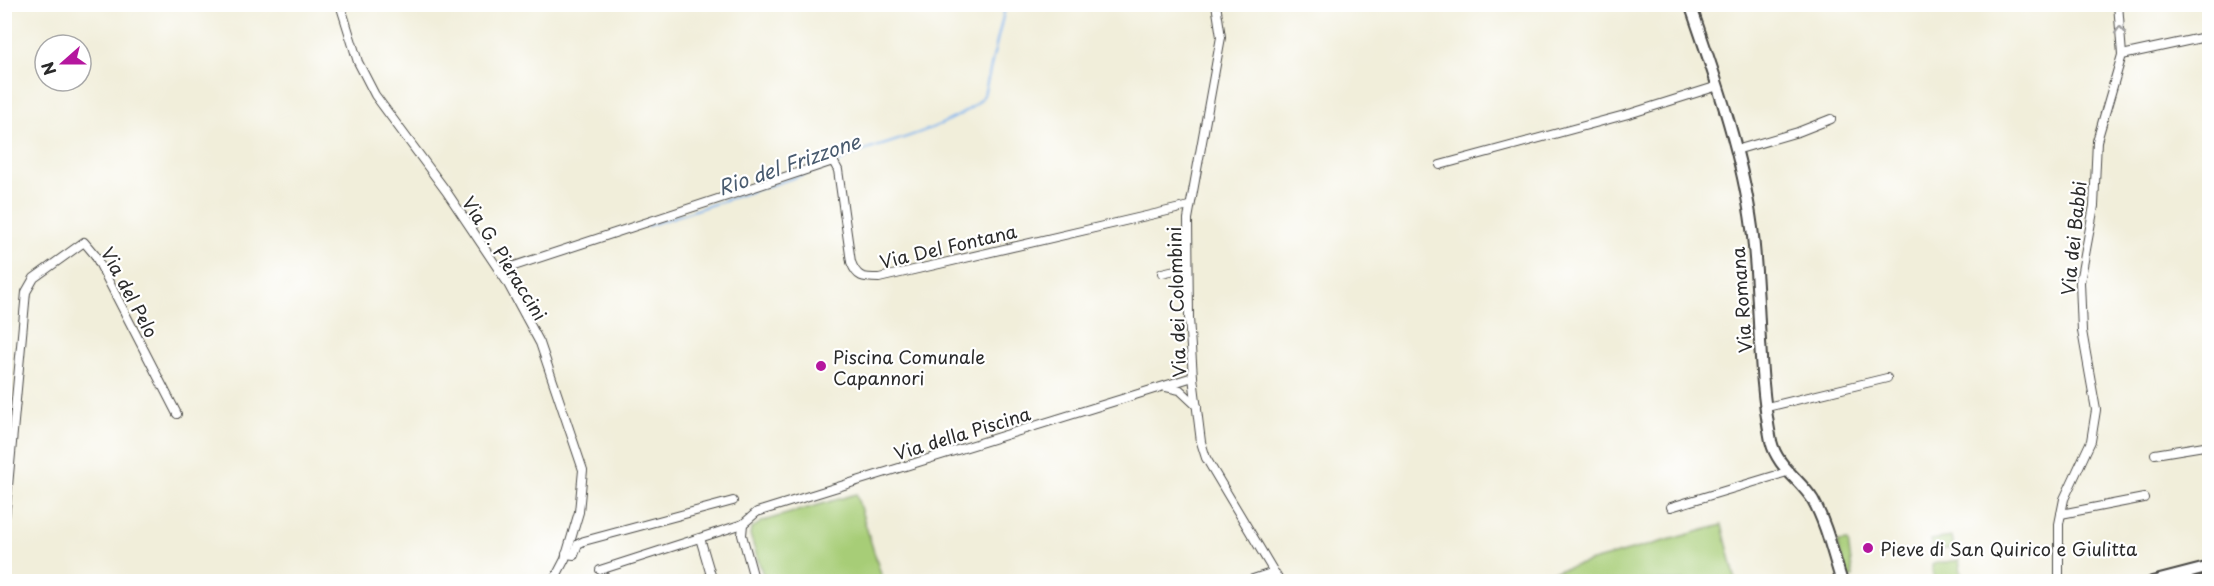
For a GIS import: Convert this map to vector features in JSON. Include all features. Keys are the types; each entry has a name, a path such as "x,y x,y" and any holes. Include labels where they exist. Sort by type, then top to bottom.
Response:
{"street":[{"name":"Via G. Pieraccini","path":"340,4 358,62 375,95 446,191 499,271 540,343 583,470 579,512 566,554 553,582"},
{"name":"Via dei Colombini","path":"1216,4 1221,37 1189,206 1188,267 1193,378 1201,442 1209,464 1280,582"},
{"name":"Via Romana","path":"1690,4 1718,86 1736,150 1752,227 1767,407 1774,450 1787,472 1803,486 1819,511 1842,582"},
{"path":"2118,4 2122,55 2210,36"},
{"name":"Via dei Babbi","path":"2059,582 2057,557 2064,499 2091,441 2094,427 2096,410 2082,331 2080,282 2094,206 2097,141 2122,55"},
{"path":"1440,165 1632,114 1718,86"},
{"path":"1736,150 1798,132 1831,118"},
{"name":"Via Del Fontana","path":"499,271 835,165 851,262 855,273 862,278 879,278 1189,206"},
{"name":"Via del Pelo","path":"4,529 26,292 34,278 84,242 95,255 177,414"},
{"path":"1162,273 1188,267"},
{"name":"Via della Piscina","path":"600,570 743,524 757,512 1193,378"},
{"path":"1767,407 1887,378"},
{"path":"1155,388 1169,387 1180,390 1197,406"},
{"path":"2155,454 2210,445"},
{"path":"1671,507 1787,472"},
{"path":"2061,514 2144,498"},
{"path":"566,554 574,555 578,544 584,541 733,501"},
{"path":"743,524 742,535 755,582"},
{"path":"700,538 713,582"},
{"path":"2152,582 2210,567"},
{"path":"1244,582 1274,572"}],"green space":[{"path":"856,494 883,581 765,581 750,535 751,529 763,521"},
{"path":"1722,525 1736,581 1547,581 1545,574"},
{"path":"1952,537 1954,548 1933,551 1931,540"},
{"path":"1848,541 1853,577 1848,578 1837,542"},
{"path":"1959,560 1962,578 1934,581 1932,564"}],"waterway":[{"name":"Rio del Frizzone","path":"837,163 852,155 924,131 960,115 975,105 984,95 1006,4"},
{"name":"Rio del Frizzone","path":"647,226 832,165"}],"place":[{"name":"Piscina Comunale Capannori","path":"821,366"},
{"name":"Pieve di San Quirico e Giulitta","path":"1868,548"}]}
